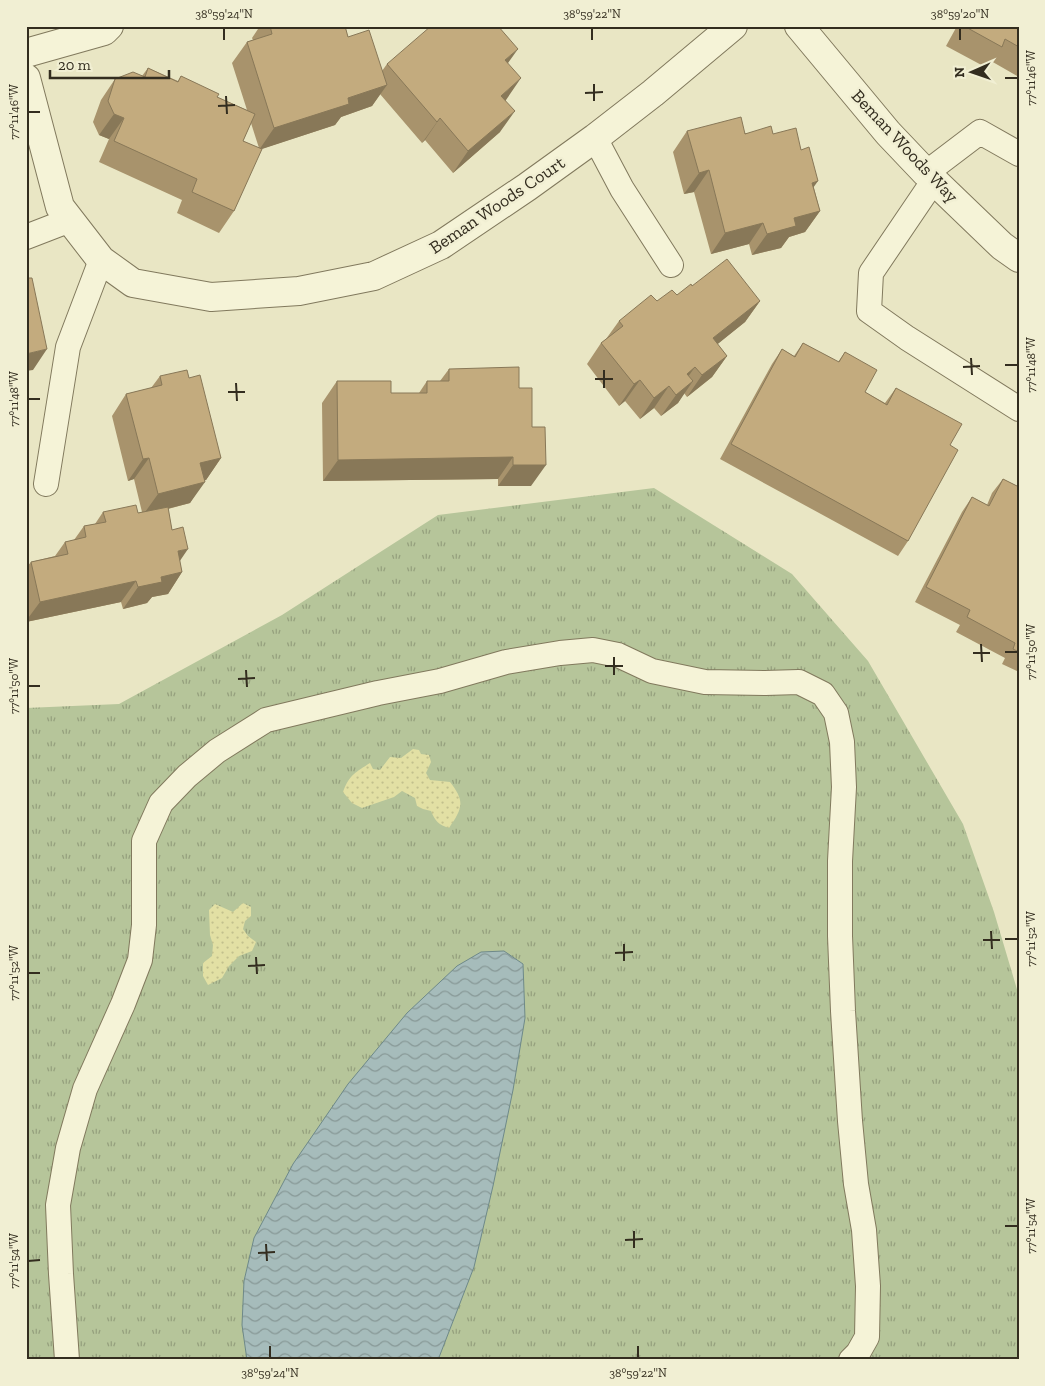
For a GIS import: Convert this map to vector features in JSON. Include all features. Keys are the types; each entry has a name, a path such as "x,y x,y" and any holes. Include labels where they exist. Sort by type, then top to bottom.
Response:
{"street":[{"path":"26,53 104,31 109,26"},
{"name":"Beman Woods Court","path":"26,78 60,207 101,260 134,283 211,297 299,291 374,276 441,246 595,138 653,93 733,26"},
{"name":"Beman Woods Way","path":"799,26 888,133 1002,246 1019,258"}],"lane":[{"path":"1019,154 980,132 930,176 871,273 869,311 907,338 1019,409"},
{"path":"595,138 622,189 670,265"},
{"path":"26,237 70,220"},
{"path":"46,484 68,347 101,260"},
{"path":"66,1360 58,1204 68,1148 85,1089 123,1004 140,960 144,925 144,841 161,802 187,776 217,752 266,720 378,693 440,681 506,662 560,653 593,650 618,655 652,671 705,682 799,682 823,694 836,713 842,742 844,788 840,861 843,1011 850,1121 856,1184 864,1230 868,1286 867,1337 858,1353 851,1360"}],"green space":[{"path":"654,488 792,574 868,661 963,824 994,912 1019,996 1019,1360 26,1360 26,708 119,704 282,615 438,515"}],"sand":[{"path":"413,749 419,750 421,754 429,755 431,762 426,773 430,780 450,782 458,794 460,800 459,810 449,828 438,822 431,811 417,806 415,798 402,791 394,797 362,808 352,803 343,792 350,778 370,763 373,769 380,770 390,757 401,758"},
{"path":"243,903 251,907 251,916 245,921 243,929 256,942 252,951 239,956 229,966 222,978 208,985 203,976 203,963 212,956 213,945 210,935 209,910 215,904 233,912"}],"water":[{"path":"504,951 523,964 525,1018 513,1090 474,1267 438,1360 247,1360 242,1325 244,1281 254,1238 293,1164 348,1084 407,1013 457,966 481,952"}],"building":[{"path":"270,26 345,26 348,37 369,30 387,85 348,98 349,104 274,128 247,42 272,34"},
{"path":"431,26 498,26 518,49 505,60 521,78 501,96 515,111 468,151 440,118 437,122 387,64"},
{"path":"964,26 1019,26 1019,47 1005,39 1002,47"},
{"path":"148,68 178,82 181,76 219,94 217,97 255,114 243,141 262,149 234,211 192,192 197,179 114,141 124,118 114,114 108,101 115,79 133,72 145,77"},
{"path":"741,117 745,134 771,126 773,134 796,128 801,150 809,147 818,181 812,183 820,211 794,218 796,226 767,234 763,223 725,233 709,170 699,173 687,131"},
{"path":"727,259 760,301 713,338 727,356 702,375 695,367 687,374 693,381 676,395 669,386 654,398 640,380 634,384 601,343 623,326 619,321 651,295 657,301 672,290 677,295"},
{"path":"26,278 32,278 47,349 26,354"},
{"path":"803,343 839,362 845,352 877,370 865,392 887,405 896,388 962,424 950,445 958,450 908,541 731,444 782,349 795,357"},
{"path":"519,367 519,388 532,388 532,427 545,427 546,465 513,465 513,457 338,460 337,381 391,381 391,393 427,393 427,381 449,381 449,369"},
{"path":"187,370 189,378 200,375 221,458 200,463 205,482 158,494 149,458 143,459 126,394 162,385 160,376"},
{"path":"1003,479 1019,487 1019,652 1013,649 1015,643 967,617 970,610 926,587 972,497 989,506"},
{"path":"136,505 138,513 168,507 172,530 183,527 188,549 178,551 182,572 161,577 162,582 138,587 136,581 40,602 31,562 68,554 65,542 86,537 84,526 106,522 103,512"}]}
